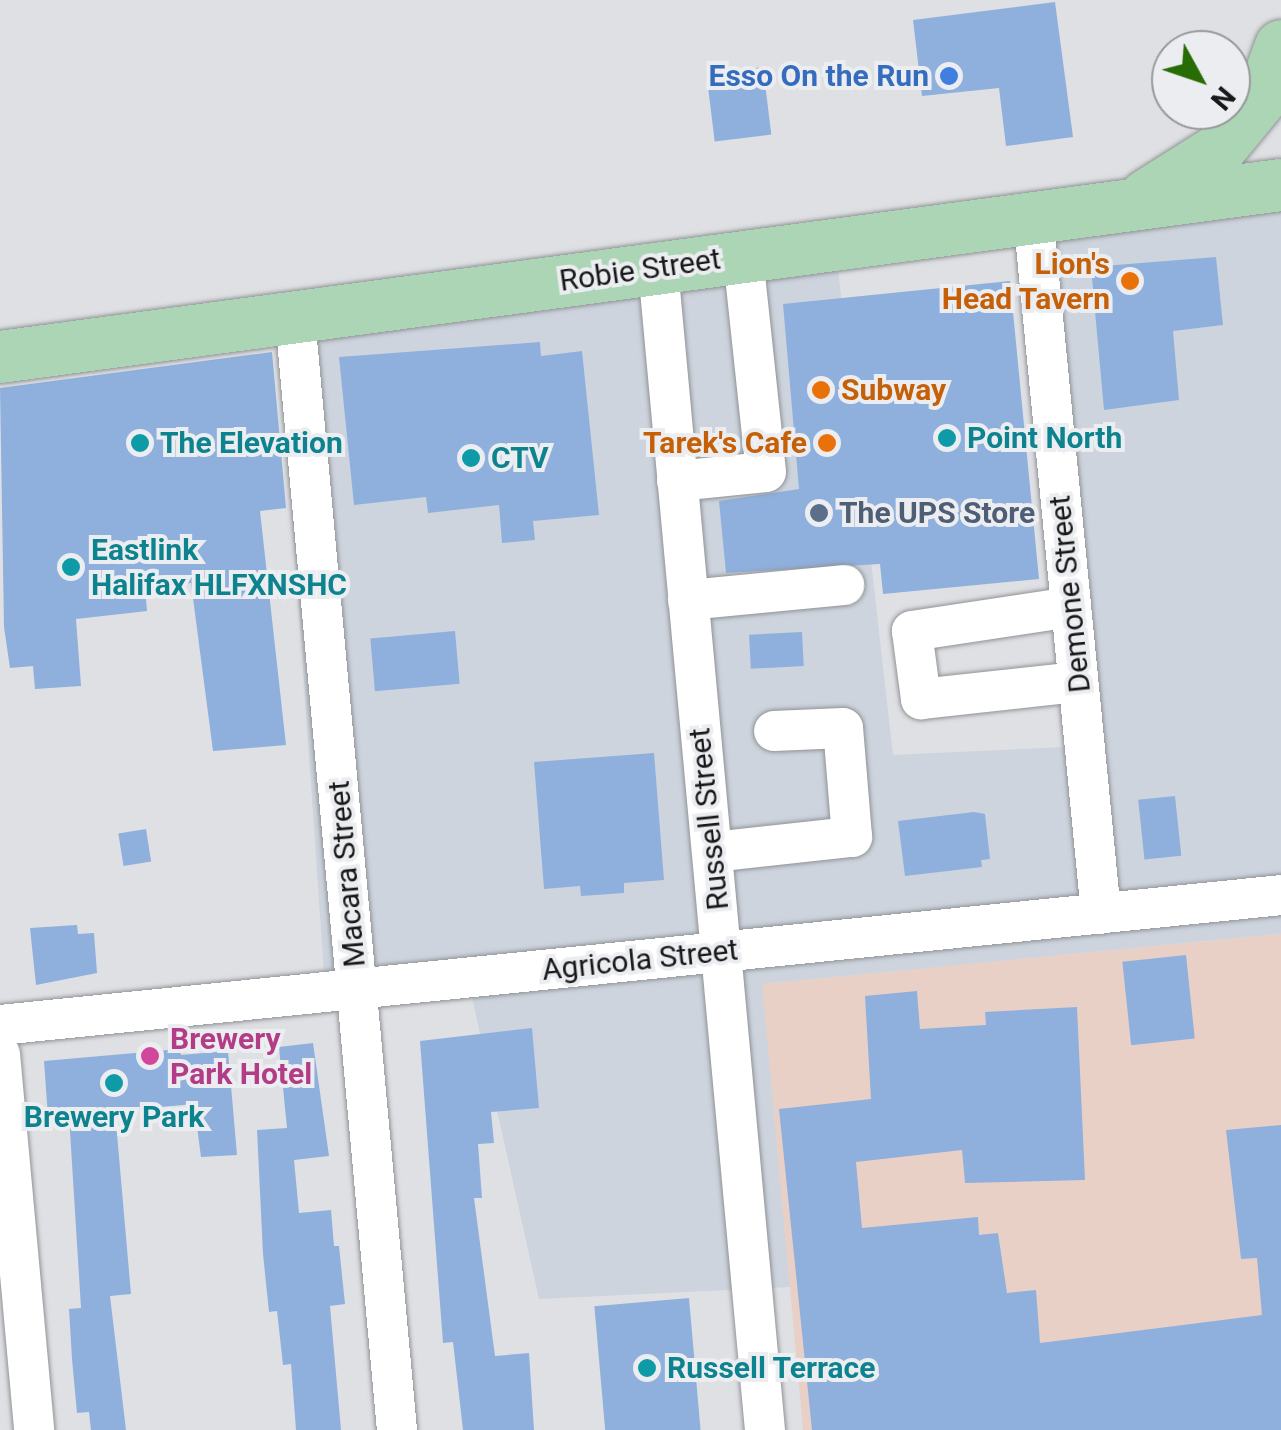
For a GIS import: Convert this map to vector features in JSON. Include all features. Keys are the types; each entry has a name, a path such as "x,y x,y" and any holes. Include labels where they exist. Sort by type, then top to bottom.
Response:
{"main road":[{"path":"1132,204 1220,149 1262,98 1281,46"},
{"name":"Robie Street","path":"0,358 1033,215 1281,185"}],"street":[{"name":"Demone Street","path":"1033,215 1101,914"},
{"path":"678,480 766,472 743,256"},
{"name":"Russell Street","path":"658,268 765,1430"},
{"name":"Macara Street","path":"294,318 397,1430"},
{"path":"688,600 844,586"},
{"path":"1071,606 912,630 921,699 1078,682"},
{"path":"713,852 852,837 844,728 774,731"},
{"name":"Agricola Street","path":"0,1025 1281,895"},
{"path":"0,1054 34,1430"}],"shaded area":[{"path":"1281,197 1281,934 763,984 790,1287 539,1299 467,975 324,973 279,319 836,252 893,755 1088,746 1028,228"},
{"path":"1281,934 1281,1430 803,1430 762,984"}],"building":[{"path":"1055,2 1073,137 1006,146 999,88 922,96 913,20"},
{"path":"763,67 771,134 715,141 706,74"},
{"path":"1216,257 1223,325 1173,331 1179,400 1104,410 1091,267"},
{"name":"Point North","path":"1010,281 1039,579 883,594 880,564 726,573 719,501 799,489 783,304"},
{"name":"CTV","path":"540,342 541,356 582,351 599,515 533,521 535,540 502,543 499,505 428,513 426,497 354,505 339,357"},
{"path":"272,352 286,508 260,511 286,745 213,751 191,583 145,588 147,611 76,619 81,686 35,689 33,666 10,668 4,627 0,388"},
{"path":"455,631 460,684 375,691 370,638"},
{"path":"802,632 804,666 751,669 749,635"},
{"path":"654,753 664,880 624,883 624,893 581,896 580,886 544,889 534,762"},
{"path":"1175,796 1181,856 1144,860 1138,800"},
{"path":"985,814 990,859 981,860 982,867 905,876 898,821"},
{"path":"146,829 151,862 124,866 118,833"},
{"path":"77,925 78,934 94,933 97,973 36,985 30,928"},
{"path":"1186,955 1195,1039 1131,1045 1122,962"},
{"path":"917,991 920,1029 986,1025 985,1012 1077,1007 1085,1180 965,1183 962,1150 856,1162 862,1228 978,1217 979,1235 998,1233 1007,1293 1036,1290 1040,1343 1262,1315 1257,1258 1241,1259 1226,1130 1281,1125 1281,1430 812,1430 779,1109 871,1099 865,996"},
{"path":"532,1028 539,1108 491,1112 494,1143 478,1144 482,1198 474,1198 495,1356 529,1353 534,1430 463,1430 453,1342 443,1343 420,1041"},
{"path":"313,1043 329,1156 294,1160 299,1213 331,1210 334,1246 339,1246 345,1304 330,1306 341,1430 296,1430 291,1364 283,1365 277,1311 269,1312 263,1254 257,1130 287,1128 279,1047"},
{"path":"180,1049 181,1055 228,1051 237,1155 201,1157 194,1104 115,1111 131,1294 110,1296 126,1430 91,1430 89,1412 77,1413 72,1359 69,1309 81,1308 69,1115 48,1117 44,1061"},
{"name":"Russell Terrace","path":"689,1298 701,1430 605,1430 594,1306"}],"place":[{"name":"Esso On the Run","path":"949,76"},
{"name":"Lion's Head Tavern","path":"1130,281"},
{"name":"Subway","path":"821,390"},
{"name":"Point North","path":"947,438"},
{"name":"The Elevation","path":"140,443"},
{"name":"Tarek's Cafe","path":"827,443"},
{"name":"CTV","path":"471,458"},
{"name":"The UPS Store","path":"819,513"},
{"name":"Eastlink Halifax HLFXNSHC","path":"71,567"},
{"name":"Brewery Park Hotel","path":"150,1056"},
{"name":"Brewery Park","path":"114,1083"},
{"name":"Russell Terrace","path":"647,1368"}]}
